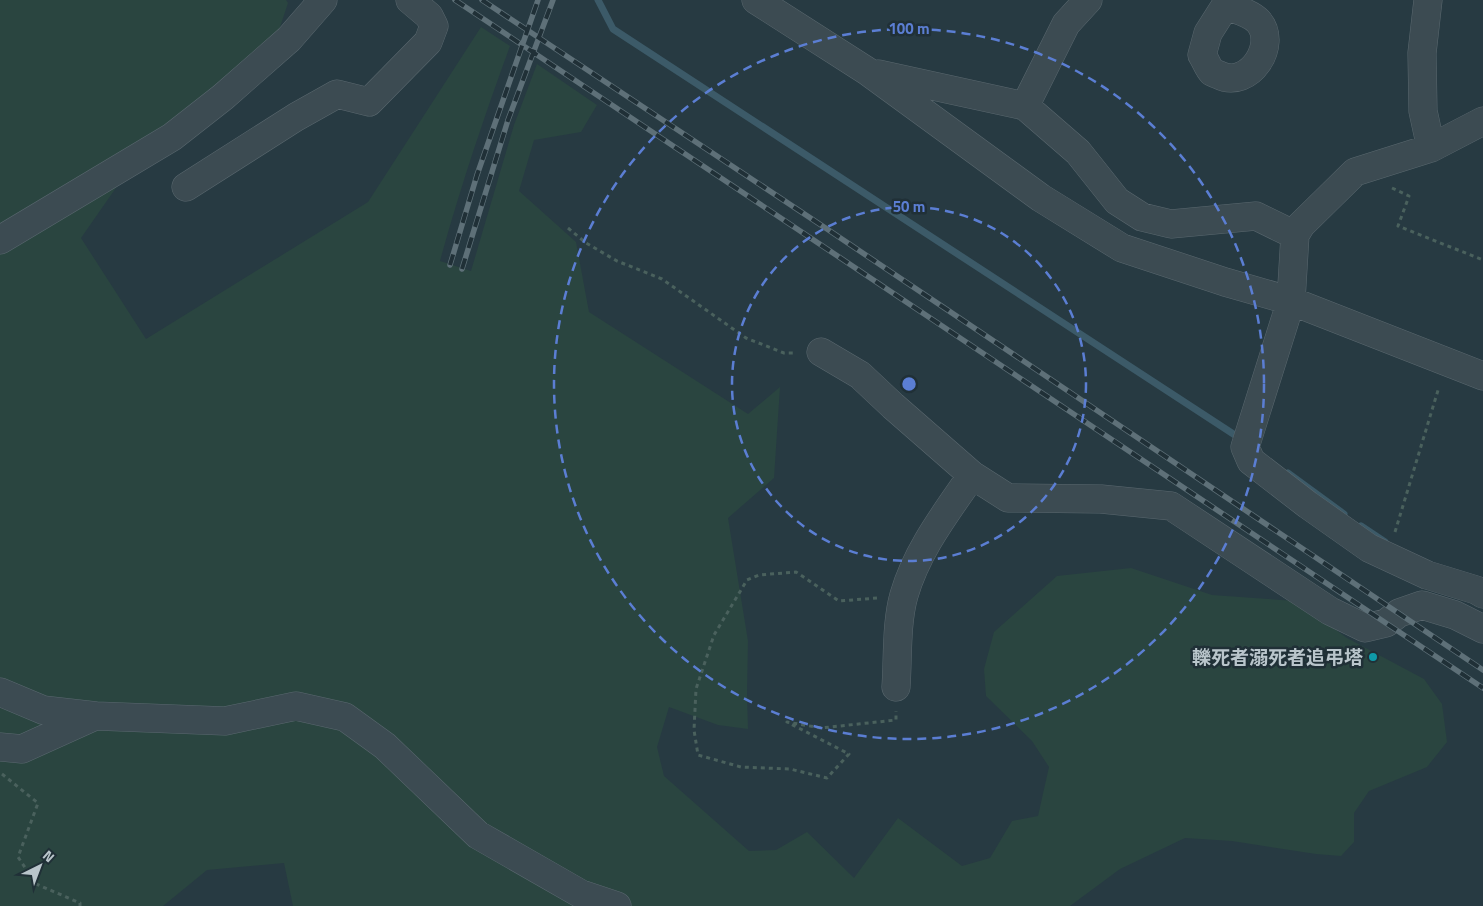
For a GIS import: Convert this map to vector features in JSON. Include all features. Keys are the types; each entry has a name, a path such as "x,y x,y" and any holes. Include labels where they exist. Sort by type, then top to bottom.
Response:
{"street":[{"path":"0,240 172,137 289,39 323,0"},
{"path":"186,187 296,117 336,94 369,102 428,42 432,33 434,26 429,16 410,0"},
{"path":"756,0 867,71 1040,198 1122,248 1225,282 1291,301 1483,376"},
{"path":"1025,106 1066,24 1088,0"},
{"path":"1428,0 1422,63 1423,111 1431,148"},
{"path":"867,71 1025,106 1078,152 1117,201 1142,217 1171,224 1256,216 1294,235"},
{"path":"1483,121 1431,148 1355,172 1294,235 1291,301 1245,447 1251,461 1308,506 1369,548 1427,575 1476,590 1483,594"},
{"path":"821,352 860,375 892,406 972,475 1008,498 1100,499 1171,506 1330,611 1365,628 1386,623 1399,613 1422,605 1455,615 1483,629"},
{"path":"896,688 904,596 920,556 934,529 972,475"},
{"path":"0,692 43,710 96,716 225,721 296,706 345,717 384,746 478,835 581,894 617,906"},
{"path":"0,747 22,749 96,716"}],"path":[{"path":"1391,188 1409,196 1398,226 1483,260"},
{"path":"568,228 586,243 617,261 662,279 746,338 784,353"},
{"path":"1387,557 1447,362"},
{"path":"896,688 896,720 821,728 787,722 849,754 827,778 790,769 741,767 698,755 694,730 696,689 714,635 747,580 759,575 796,572 838,601 904,596"},
{"path":"0,772 38,803 18,857 36,884 80,903 80,906"}],"green space":[{"path":"0,0 286,0 288,3 270,57 242,94 225,113 127,172 81,238 146,339 368,202 481,27 510,46 473,153 440,261 471,271 514,125 537,64 597,105 581,132 534,140 519,191 576,242 589,312 748,414 780,387 774,478 728,518 748,641 748,729 718,725 669,707 657,747 664,776 749,851 776,850 807,832 854,878 898,818 962,866 990,858 1012,821 1038,816 1049,767 1032,741 986,696 984,669 994,632 1057,576 1131,568 1212,595 1296,601 1347,638 1424,679 1442,704 1447,742 1427,767 1369,791 1354,813 1354,842 1341,856 1232,841 1185,838 1120,869 1070,906 293,906 284,863 207,870 163,906 0,906"}],"waterway":[{"path":"598,0 613,29 1241,439"},
{"path":"1288,473 1344,514"},
{"path":"1361,526 1385,542"}],"railway":[{"path":"455,0 1483,688"},
{"path":"482,0 830,231 1483,670"},
{"path":"450,265 477,175 538,0"},
{"path":"462,269 508,120 553,0"}],"place":[{"name":"轢死者溺死者追弔塔","path":"1373,657"}]}
